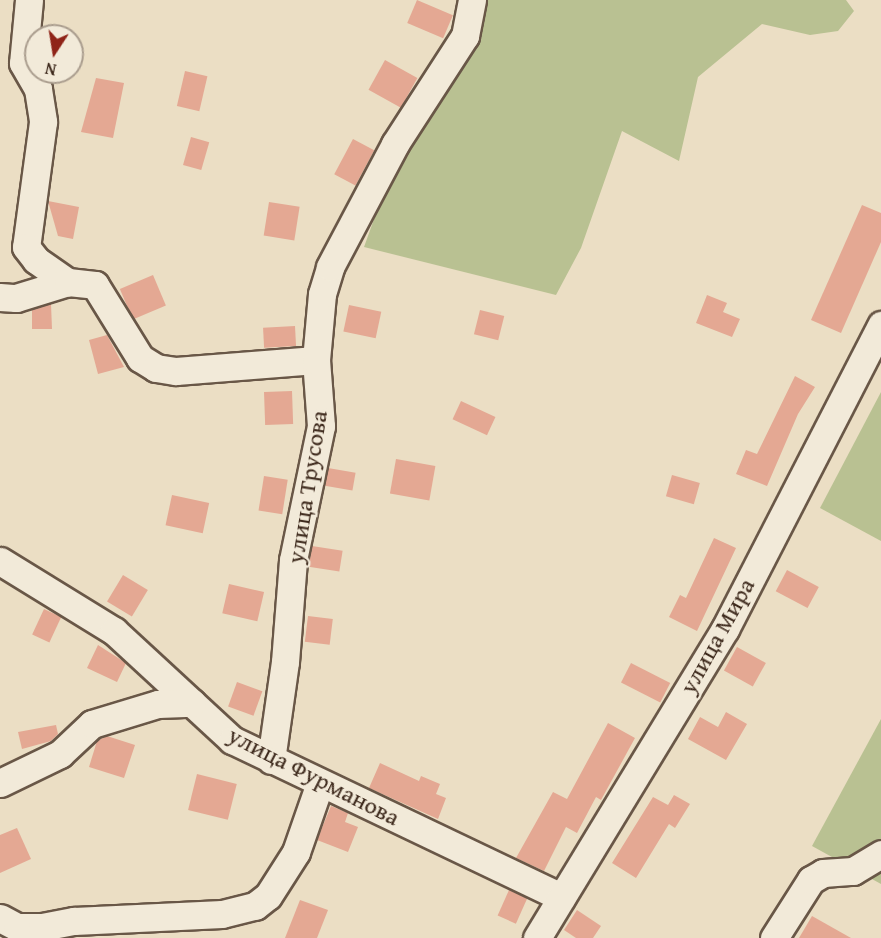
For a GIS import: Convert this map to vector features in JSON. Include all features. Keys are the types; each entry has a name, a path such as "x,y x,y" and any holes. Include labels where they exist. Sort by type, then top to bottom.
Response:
{"street":[{"path":"29,0 24,63 38,89 43,122 26,247 36,260 68,282"},
{"name":"улица Трусова","path":"271,760 285,662 293,560 321,426 316,360 322,294 330,267 395,144 465,36 472,0"},
{"path":"0,297 16,298 68,282 95,285 102,291 140,358 156,368 176,371 316,360"},
{"name":"улица Мира","path":"537,938 725,628 881,325"},
{"name":"улица Фурманова","path":"0,561 114,631 232,740 561,897"},
{"path":"0,783 60,753 92,724 158,704 192,703"},
{"path":"0,918 17,927 42,927 74,921 222,914 255,906 268,896 296,852 320,783"},
{"path":"774,938 811,880 823,873 853,871 881,854"}],"green space":[{"path":"483,0 846,0 854,11 838,31 810,35 762,24 698,77 679,161 622,131 581,248 556,295 364,247 386,186 475,44"},
{"path":"881,392 881,541 820,508"},
{"path":"881,719 881,884 812,846"}],"building":[{"path":"417,0 453,15 443,38 407,23"},
{"path":"385,60 417,78 401,108 369,90"},
{"path":"185,71 207,76 199,111 177,106"},
{"path":"96,78 124,83 113,138 81,132"},
{"path":"191,137 209,142 201,170 183,165"},
{"path":"353,139 374,150 355,186 334,174"},
{"path":"48,201 79,207 73,239 58,236"},
{"path":"269,202 300,207 294,240 264,236"},
{"path":"862,205 881,213 881,242 841,333 811,320"},
{"path":"153,275 166,305 133,319 120,289"},
{"path":"707,295 727,303 723,312 740,319 732,337 696,323"},
{"path":"51,304 52,329 32,329 32,310"},
{"path":"349,305 381,312 376,338 343,331"},
{"path":"480,310 504,316 498,340 474,334"},
{"path":"295,326 296,346 264,348 263,328"},
{"path":"107,335 124,367 98,374 89,340"},
{"path":"795,376 815,387 798,414 767,486 736,474 746,450 757,454"},
{"path":"292,391 293,424 265,425 264,392"},
{"path":"461,401 495,417 487,435 453,419"},
{"path":"396,459 435,466 429,500 390,493"},
{"path":"328,468 356,473 352,491 325,486"},
{"path":"672,475 700,483 694,504 666,496"},
{"path":"264,476 288,480 282,514 259,511"},
{"path":"172,495 209,503 203,533 166,525"},
{"path":"714,538 736,548 697,631 669,617 680,595 686,598"},
{"path":"312,546 343,551 339,572 309,567"},
{"path":"787,570 819,587 808,608 776,591"},
{"path":"123,575 148,590 132,617 107,602"},
{"path":"229,584 264,592 257,621 222,613"},
{"path":"44,609 61,617 49,642 32,634"},
{"path":"308,616 333,619 330,645 305,642"},
{"path":"98,645 126,663 117,682 87,668"},
{"path":"737,647 766,663 753,687 724,671"},
{"path":"631,663 670,683 660,703 621,683"},
{"path":"237,682 262,691 253,716 228,706"},
{"path":"726,712 747,724 726,760 688,739 700,717 718,727"},
{"path":"608,723 635,738 601,800 596,797 577,833 566,827 544,871 516,858 553,792 567,799"},
{"path":"56,725 58,734 51,741 22,749 18,732"},
{"path":"107,736 135,745 124,778 89,767 97,741"},
{"path":"380,763 419,781 421,776 440,784 436,794 446,798 438,819 369,788"},
{"path":"197,774 237,784 228,820 188,810"},
{"path":"674,795 690,804 675,828 669,824 636,878 612,863 653,797 668,805"},
{"path":"331,806 348,813 345,822 358,827 348,852 317,840"},
{"path":"17,828 31,859 0,873 0,835"},
{"path":"509,890 527,898 516,924 498,916"},
{"path":"300,900 328,910 317,938 285,938"},
{"path":"577,910 601,926 593,938 576,938 564,930"},
{"path":"812,916 851,938 799,938"}]}
